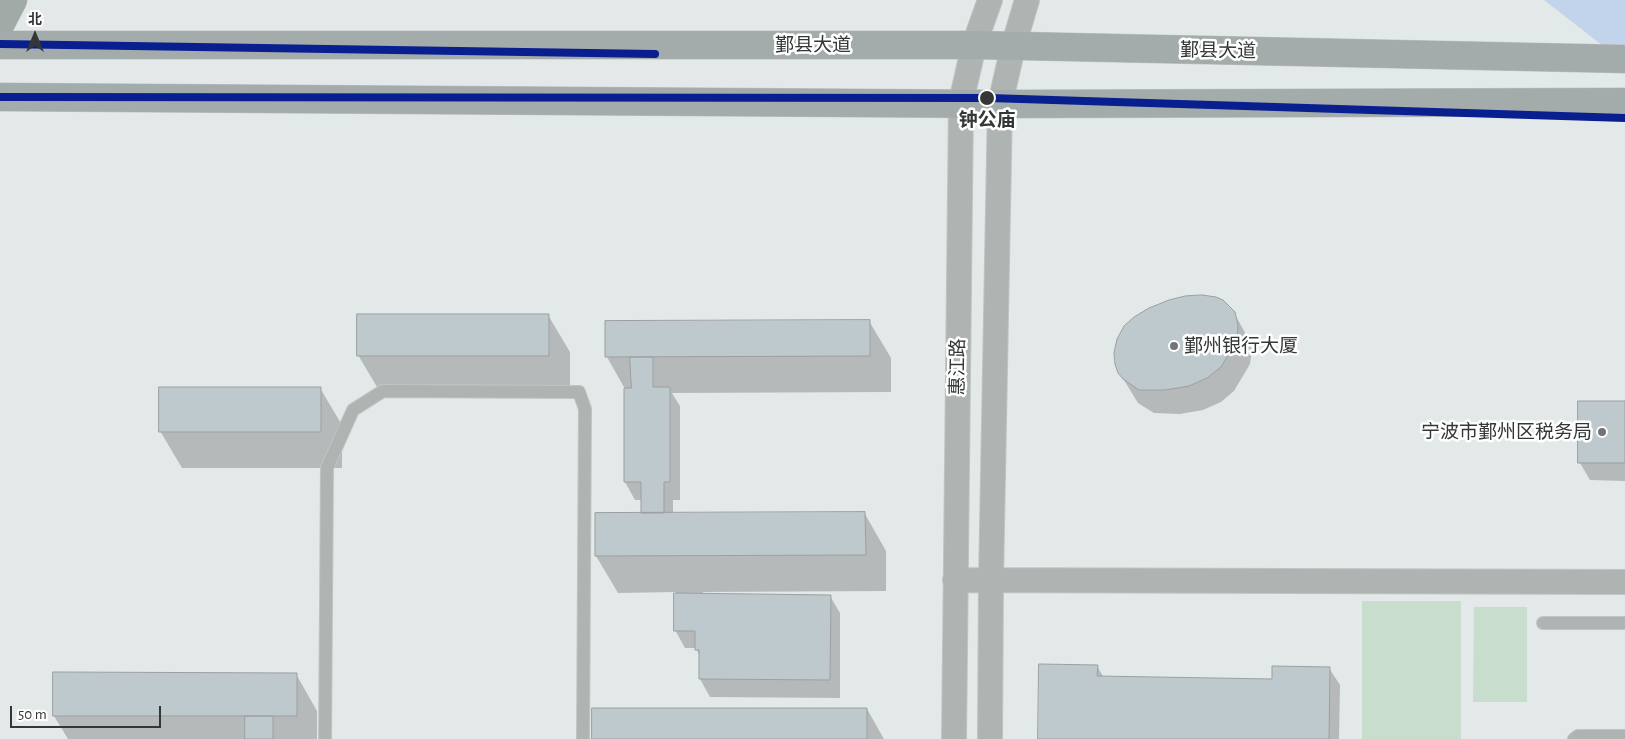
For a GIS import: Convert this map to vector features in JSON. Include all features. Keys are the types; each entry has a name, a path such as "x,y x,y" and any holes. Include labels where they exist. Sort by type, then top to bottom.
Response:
{"main road":[{"name":"鄞县大道","path":"0,45 974,45 1615,59"},
{"path":"0,97 961,102 1000,104 1625,102"}],"street":[{"path":"0,25 13,0"},
{"name":"惠江路","path":"954,739 961,102 974,45 990,0"},
{"name":"惠江路","path":"990,739 991,580 1000,104 1013,47 1027,0"},
{"path":"955,580 1625,582"}],"lane":[{"path":"325,739 327,468 353,410 384,391 579,392 585,410 582,739"},
{"path":"1544,623 1625,623"},
{"path":"1574,739 1578,736 1625,736"}],"green space":[{"path":"1362,601 1461,601 1461,739 1362,739"},
{"path":"1474,607 1527,607 1527,702 1473,702"}],"water":[{"path":"1544,0 1625,0 1625,63"}],"building":[{"name":"鄞州银行大厦","path":"1202,295 1223,300 1235,312 1238,325 1237,339 1221,367 1207,378 1189,386 1165,390 1139,390 1123,379 1118,373 1114,353 1117,339 1124,326 1149,308 1169,300 1185,296"},
{"path":"357,314 549,314 549,356 357,356"},
{"path":"870,320 870,356 605,357 605,321"},
{"path":"630,357 653,357 653,387 670,387 670,482 664,482 664,513 641,513 641,482 624,482 624,388 631,388"},
{"path":"159,387 321,387 321,432 159,432"},
{"name":"宁波市鄞州区税务局","path":"1578,401 1625,401 1625,463 1578,463"},
{"path":"865,512 866,555 595,556 595,513"},
{"path":"674,593 831,595 830,680 699,679 699,650 695,650 695,631 674,631"},
{"path":"1039,664 1098,665 1097,676 1272,679 1272,666 1330,667 1329,739 1038,739"},
{"path":"53,672 297,673 297,716 53,716"},
{"path":"592,708 867,708 867,739 592,739"},
{"path":"245,716 273,716 273,739 245,739"}],"transit line":[{"path":"0,44 655,54"},
{"path":"0,97 989,98 1625,118"}],"place":[{"name":"钟公庙","path":"987,98"},
{"name":"鄞州银行大厦","path":"1174,346"},
{"name":"宁波市鄞州区税务局","path":"1602,432"}]}
